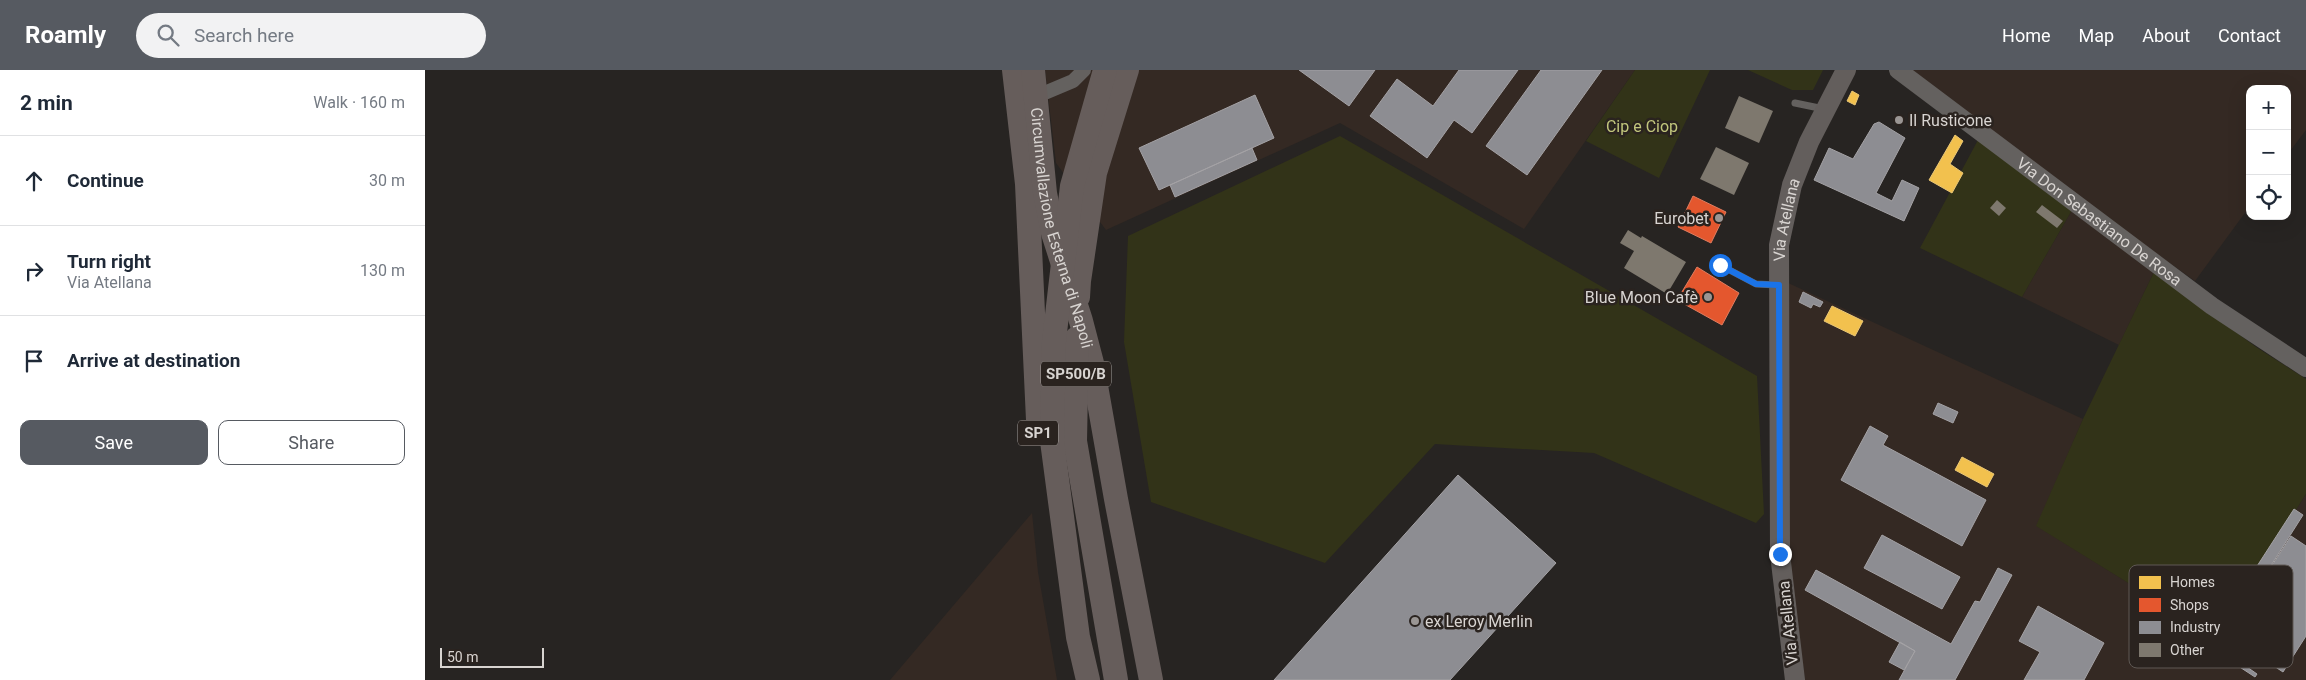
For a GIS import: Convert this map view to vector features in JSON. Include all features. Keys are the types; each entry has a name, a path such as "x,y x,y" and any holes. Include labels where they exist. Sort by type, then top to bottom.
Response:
{"highway":[{"name":"Circumvallazione Esterna di Napoli","path":"1014,70 1027,184 1039,454 1052,564 1072,680"},
{"name":"Circumvallazione Esterna di Napoli","path":"1033,70 1047,202 1053,233 1081,321 1092,363 1151,680"},
{"name":"SP500/B","path":"1088,680 1078,637 1052,441 1054,341 1072,186 1105,70"},
{"name":"SP500/B","path":"1116,680 1075,440 1079,281 1095,174 1127,70"}],"main road":[{"name":"Via Atellana","path":"1795,680 1780,554 1779,245 1792,185 1809,142 1846,70"}],"street":[{"path":"1035,97 1073,81 1085,70"},
{"name":"Via Don Sebastiano De Rosa","path":"1898,70 2212,306 2306,368"}],"lane":[{"path":"1795,103 1825,109"},
{"path":"1720,265 1756,284 1779,285"}],"shaded area":[{"path":"1045,70 1635,70 1524,229 1340,123 1106,230 1056,163"},
{"path":"1911,70 2306,70 2306,130 2291,150 2291,85 2246,85 2246,211 2195,281"},
{"path":"2072,210 2154,272 2119,345 2022,297"},
{"path":"1786,282 2083,419 2037,526 2129,583 2129,668 2293,668 2293,565 2261,565 2306,494 2306,680 1805,680 1789,559"},
{"path":"1032,513 1038,572 1057,680 890,680"}],"green space":[{"name":"Cip e Ciop","path":"1635,70 1710,70 1659,178 1586,141"},
{"path":"1748,70 1823,70 1813,90 1792,90"},
{"path":"1340,136 1757,376 1764,514 1756,523 1594,453 1435,444 1325,563 1151,502 1124,342 1128,236"},
{"path":"1978,140 2072,210 2022,297 1920,248"},
{"path":"2154,272 2256,347 2306,379 2306,494 2261,565 2129,565 2129,583 2036,526 2083,419"}],"building: Homes":[{"path":"1852,91 1859,95 1855,105 1847,101"},
{"path":"1955,135 1963,141 1950,164 1963,173 1952,193 1929,180"},
{"path":"1832,306 1863,321 1855,336 1824,321"},
{"path":"1962,457 1994,474 1987,487 1955,470"}],"building: Shops":[{"path":"1693,196 1726,212 1711,243 1678,227"},
{"name":"Blue Moon Cafè","path":"1697,267 1739,293 1722,325 1677,300"}],"building: Industry":[{"path":"1299,70 1375,70 1349,106"},
{"path":"1459,70 1518,70 1472,133 1454,120 1427,158 1370,116 1397,79 1433,106"},
{"path":"1541,70 1602,70 1527,175 1486,146"},
{"path":"1255,95 1274,138 1159,190 1139,148"},
{"path":"1879,122 1905,138 1876,193 1892,201 1902,180 1919,188 1904,221 1814,180 1829,148 1853,159 1874,124"},
{"path":"1252,148 1257,160 1175,197 1170,185"},
{"path":"1803,292 1823,302 1820,307 1813,304 1811,308 1799,302"},
{"path":"1938,403 1958,412 1953,423 1933,414"},
{"path":"1870,426 1888,436 1883,445 1986,500 1962,546 1841,480"},
{"name":"ex Leroy Merlin","path":"1458,475 1556,563 1450,680 1274,680"},
{"path":"2294,509 2303,515 2271,565 2258,565"},
{"path":"1882,535 1960,577 1942,609 1864,568"},
{"path":"2291,536 2306,546 2306,636 2293,656 2293,565 2272,565"},
{"path":"1998,568 2012,575 1955,680 1899,680 1915,651 1805,590 1816,570 1951,644 1975,601 1980,602"},
{"path":"2038,606 2104,643 2084,680 2024,680 2040,652 2019,641"},
{"path":"1900,642 1915,651 1904,670 1889,662"},
{"path":"2241,668 2248,668 2257,674 2255,677"},
{"path":"2277,668 2286,668 2283,672"}],"building: Other":[{"path":"1739,96 1773,111 1759,143 1725,128"},
{"path":"1716,147 1749,163 1734,195 1700,179"},
{"path":"1997,200 2006,208 1999,216 1990,208"},
{"path":"2042,205 2063,221 2057,228 2036,212"},
{"path":"1628,230 1641,238 1642,236 1686,262 1667,294 1624,268 1634,251 1620,243"}],"place":[{"name":"Il Rusticone","path":"1899,120"},
{"name":"Eurobet","path":"1719,218"},
{"name":"Blue Moon Cafè","path":"1708,297"},
{"name":"ex Leroy Merlin","path":"1415,621"}],"route":[{"path":"1720,265 1756,284 1779,285 1780,554"}]}
